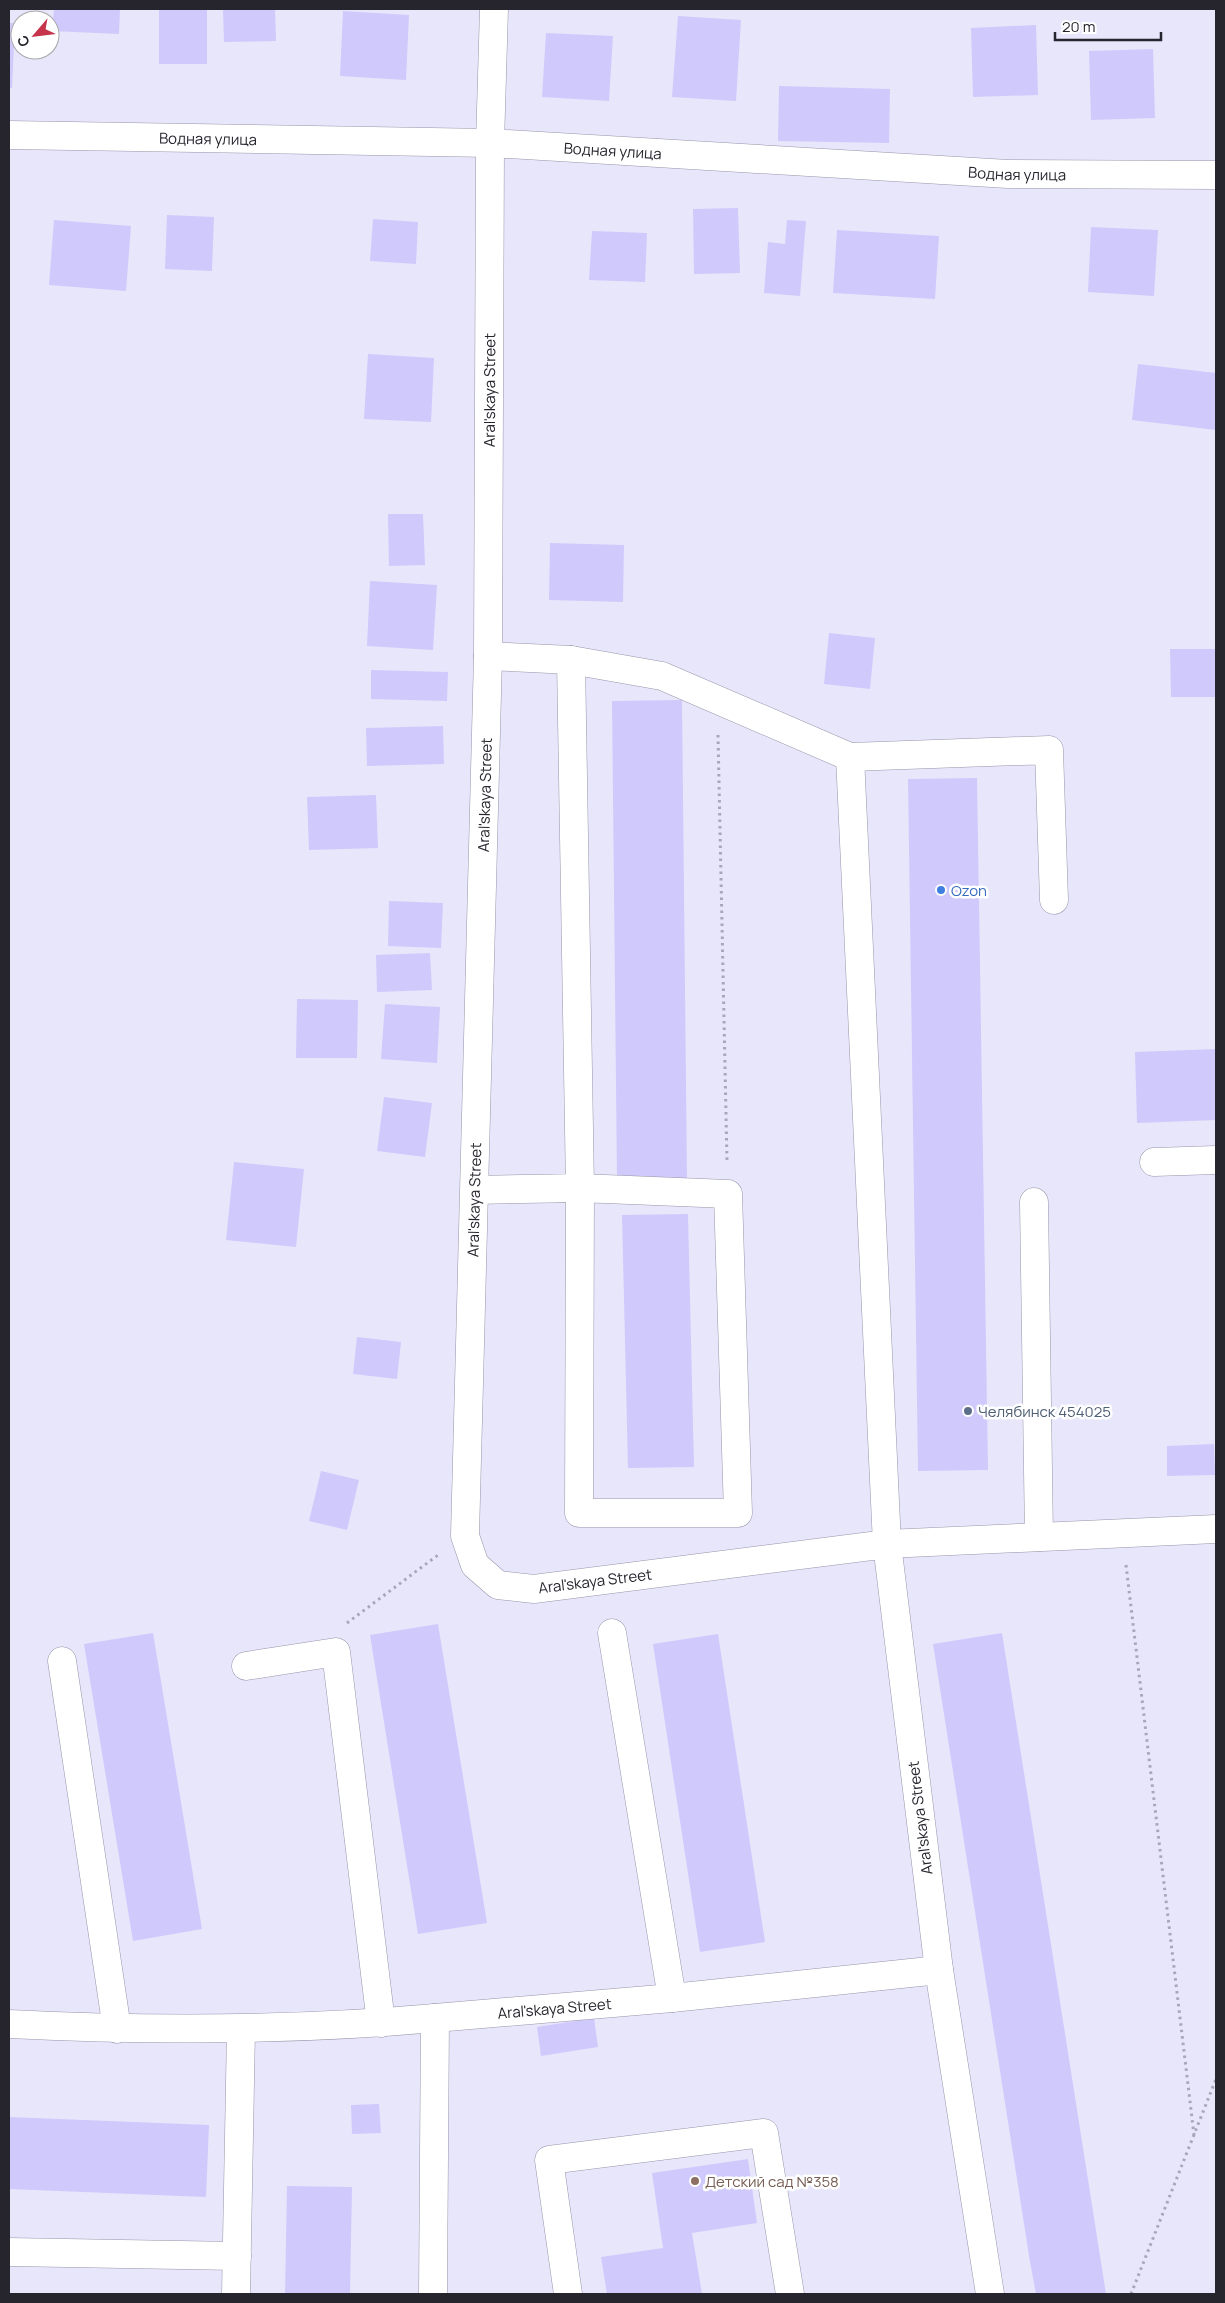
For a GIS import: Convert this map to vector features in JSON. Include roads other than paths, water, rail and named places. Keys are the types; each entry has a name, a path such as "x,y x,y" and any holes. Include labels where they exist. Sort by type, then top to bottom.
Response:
{"street":[{"name":"Aral'skaya Street","path":"9,2024 117,2029 242,2030 381,2023 672,1998 939,1970 887,1544 534,1589 498,1585 475,1565 465,1536 488,656 490,143 494,9"},
{"name":"Водная улица","path":"9,135 490,143 1008,174 1216,175"},
{"path":"488,656 571,660 662,676 850,757 1049,750 1054,900"},
{"path":"475,1190 580,1188 728,1194 738,1513 579,1513 580,1188 571,660"},
{"path":"850,757 887,1544 1216,1529"},
{"path":"1154,1162 1216,1160"},
{"path":"1034,1202 1040,1537"},
{"path":"612,1633 672,1998"},
{"path":"246,1666 336,1652 381,2023"},
{"path":"62,1662 117,2029"},
{"path":"939,1970 990,2294"},
{"path":"433,2294 435,2018"},
{"path":"236,2294 242,2030"},
{"path":"568,2294 549,2160 764,2133 790,2294"},
{"path":"9,2252 237,2256"}],"place":[{"name":"Ozon","path":"941,890"},
{"name":"Челябинск 454025","path":"968,1411"},
{"name":"Детский сад №358","path":"695,2181"}]}
